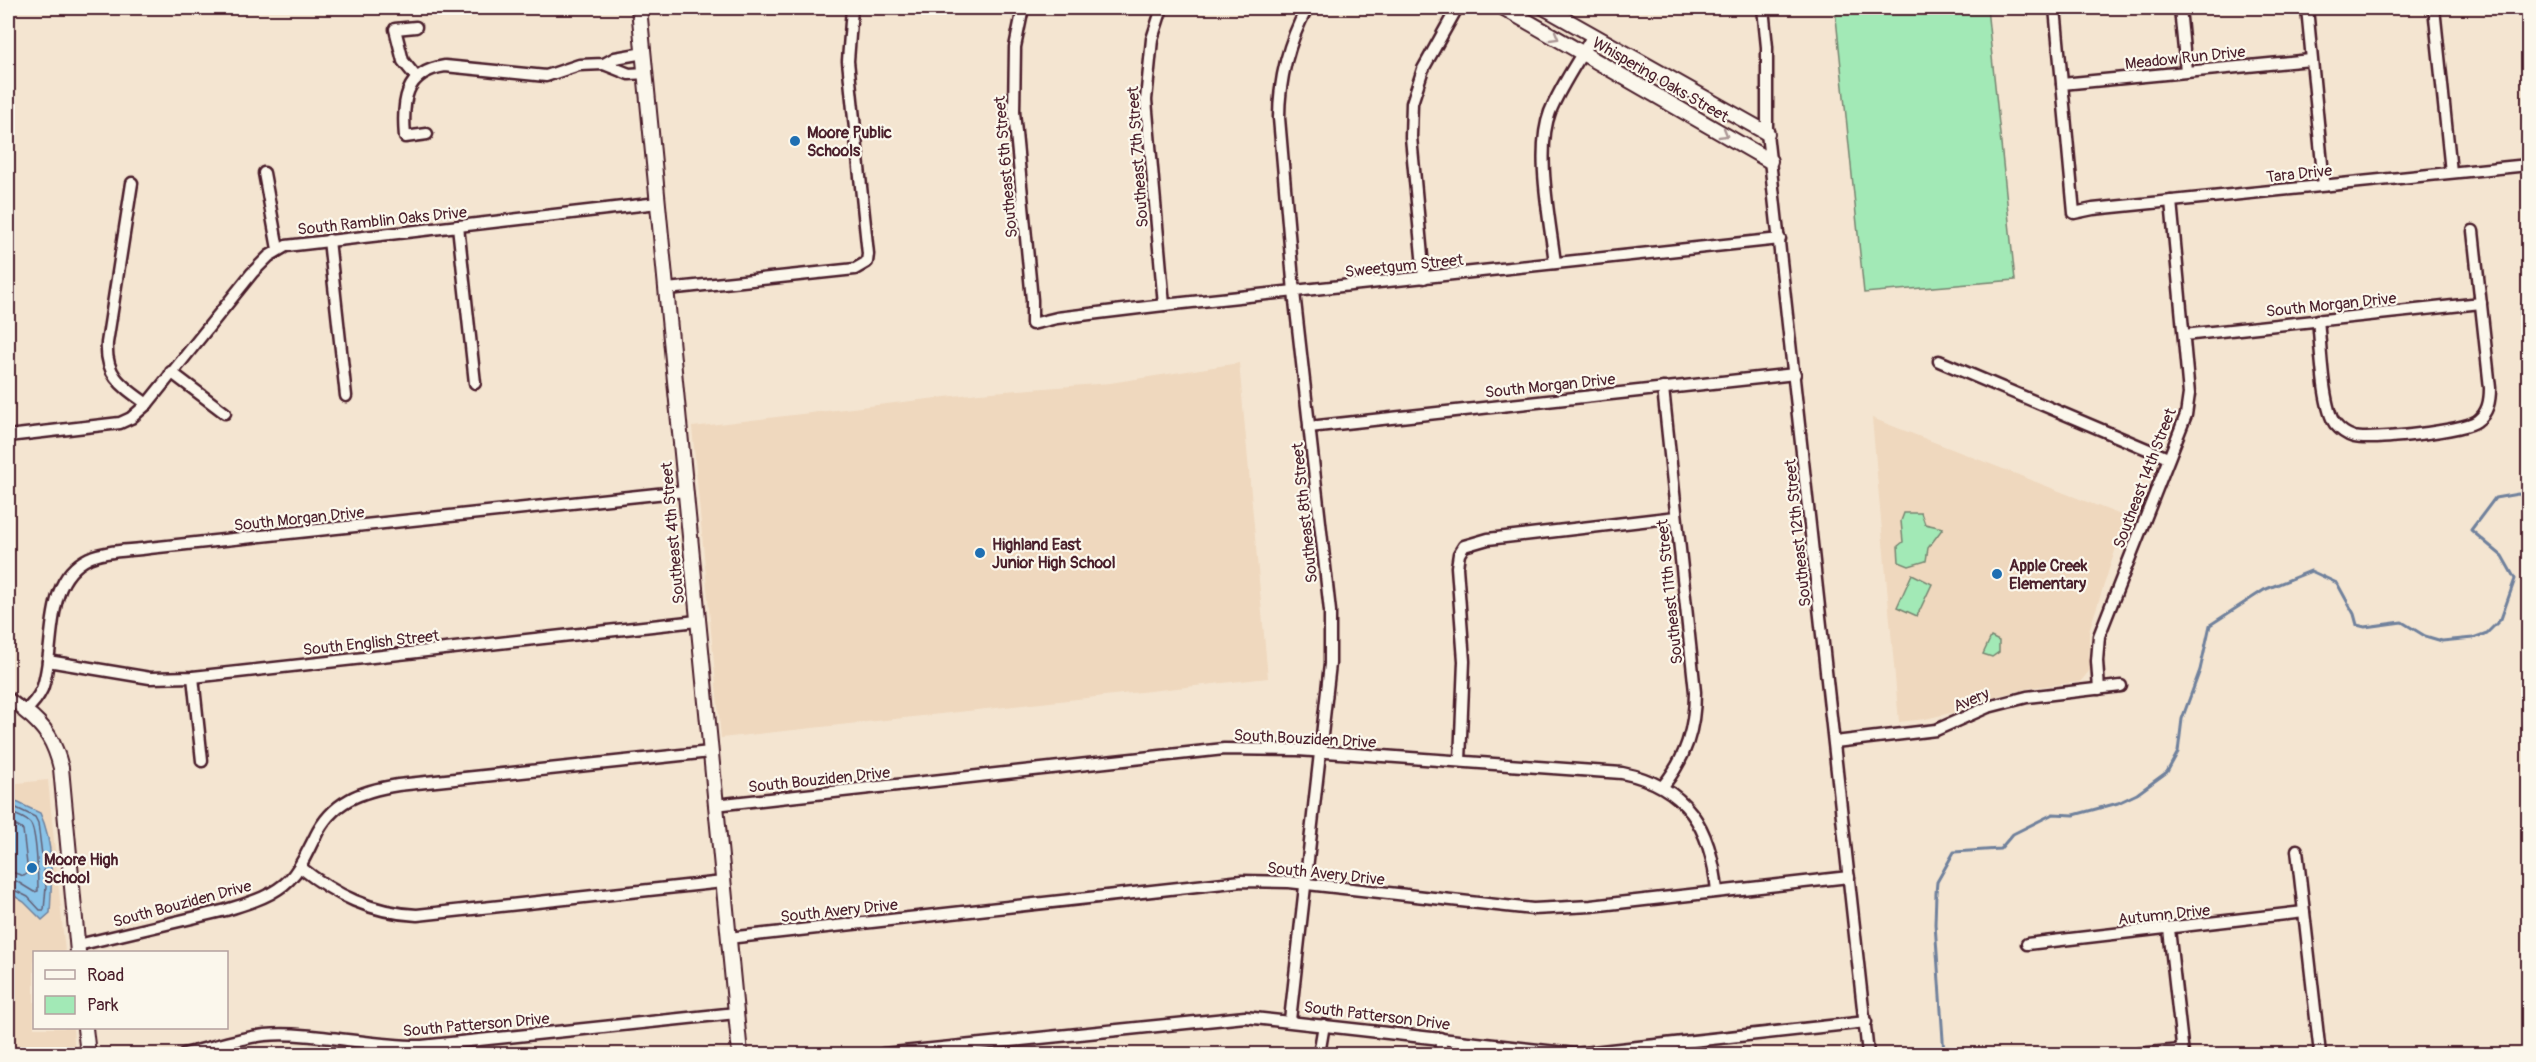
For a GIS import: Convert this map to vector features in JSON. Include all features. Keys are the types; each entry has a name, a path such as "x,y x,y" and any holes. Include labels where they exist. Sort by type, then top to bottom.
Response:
{"main road":[{"name":"Southeast 4th Street","path":"639,8 740,1054"},
{"name":"Whispering Oaks Street","path":"1504,8 1770,161"},
{"name":"Whispering Oaks Street","path":"1545,8 1767,134"},
{"path":"26,711 48,733 61,768 78,949"},
{"path":"85,1029 88,1054"}],"street":[{"path":"666,289 855,269 867,262 848,61 852,8"},
{"name":"Southeast 6th Street","path":"1023,8 1016,48 1014,112 1032,300 1032,324"},
{"name":"Southeast 7th Street","path":"1162,8 1152,39 1146,100 1164,305"},
{"name":"Southeast 8th Street","path":"1290,1020 1322,752 1330,664 1330,611 1294,292 1279,100 1285,62 1295,30 1307,8"},
{"path":"1424,278 1412,137 1412,103 1423,69 1457,8"},
{"name":"Southeast 12th Street","path":"1763,8 1767,47 1767,134 1868,1054"},
{"path":"2055,8 2062,84"},
{"path":"2180,8 2186,71"},
{"path":"2307,8 2324,185"},
{"path":"2434,8 2451,172"},
{"path":"416,27 395,29 403,61 417,78"},
{"path":"1555,263 1544,137 1550,111 1593,35"},
{"path":"604,64 615,58 644,53"},
{"name":"Meadow Run Drive","path":"2062,84 2311,60"},
{"path":"427,134 405,137 404,102 409,88 417,78 425,72 445,66 534,76 553,74 579,65 604,64 629,74 646,74"},
{"name":"Tara Drive","path":"2062,84 2074,213 2092,209 2529,165"},
{"path":"264,173 278,249"},
{"path":"132,183 107,343 107,360 112,375 147,404"},
{"name":"Southeast 14th Street","path":"2099,689 2097,661 2099,636 2186,415 2189,394 2171,201"},
{"name":"South Ramblin Oaks Drive","path":"8,436 120,423 131,418 147,404 252,273 278,249 297,243 658,203"},
{"path":"458,226 475,383"},
{"path":"2318,320 2328,409 2341,430 2351,436 2373,437 2461,428 2475,423 2489,405 2490,388 2474,231"},
{"name":"Sweetgum Street","path":"1032,324 1056,318 1164,305 1780,239"},
{"path":"329,240 346,396"},
{"name":"South Morgan Drive","path":"2184,335 2481,303"},
{"path":"1939,361 2168,458"},
{"path":"171,372 225,413"},
{"name":"South Morgan Drive","path":"1309,427 1795,374"},
{"name":"Southeast 11th Street","path":"1663,388 1695,692 1695,711 1686,750 1663,786"},
{"name":"South Morgan Drive","path":"26,711 41,692 55,612 62,588 77,567 92,557 149,548 685,491"},
{"path":"1460,761 1464,661 1457,567 1461,549 1470,543 1488,539 1676,517"},
{"name":"South English Street","path":"48,661 150,678 193,677 698,621"},
{"path":"193,677 202,761"},
{"name":"Avery","path":"1835,742 1936,730 2006,701 2121,686"},
{"path":"8,698 26,711"},
{"name":"South Bouziden Drive","path":"716,806 1224,749 1322,752 1622,772 1663,786 1673,793 1702,828 1715,867 1718,891"},
{"name":"South Bouziden Drive","path":"78,949 250,903 277,890 300,867 316,834 330,813 346,800 376,789 710,752"},
{"path":"2297,850 2320,1054"},
{"path":"300,867 328,888 357,903 386,911 417,915 723,882"},
{"name":"South Avery Drive","path":"728,938 1242,881 1306,884 1533,909 1591,906 1849,877"},
{"name":"Autumn Drive","path":"2027,944 2304,912"},
{"path":"2138,1054 2182,1052 2169,929"},
{"name":"South Patterson Drive","path":"184,1054 265,1035 295,1035 382,1045 422,1046 736,1013"},
{"name":"South Patterson Drive","path":"883,1054 1245,1017 1290,1020 1574,1054 1866,1022"},
{"path":"1319,1054 1324,1025"},
{"path":"1440,1038 1442,1054"}],"shaded area":[{"name":"Highland East Junior High School","path":"1239,363 1268,678 721,738 692,427 979,393 1110,383"},
{"name":"Apple Creek Elementary","path":"1872,418 2126,517 2089,631 2090,670 2080,682 2035,687 1988,698 1959,711 1899,722"},
{"name":"Moore High School","path":"48,780 65,951 33,951 33,1029 73,1029 75,1054 8,1054 8,784"}],"green space":[{"path":"1835,8 1987,8 2015,280 1864,293"},
{"path":"1904,513 1921,513 1925,524 1943,528 1928,548 1926,561 1909,566 1899,562 1898,546 1903,542 1901,521"},
{"path":"1912,574 1932,584 1917,616 1897,607"},
{"path":"1991,637 1999,641 1999,652 1992,657 1983,654"}],"water":[{"path":"8,798 40,813 45,824 50,849 51,888 50,913 42,920 24,902 8,892"}],"waterway":[{"path":"2528,291 2521,311 2522,321 2528,331"},
{"path":"1944,1054 1935,924 1936,893 1937,882 1954,852 2000,849 2013,834 2053,814 2074,815 2118,803 2137,794 2167,772 2178,752 2182,719 2200,670 2210,625 2264,590 2311,571 2337,583 2354,614 2357,625 2365,627 2402,622 2425,636 2442,641 2473,638 2487,633 2501,619 2515,579 2502,556 2471,530 2495,498 2518,494 2528,496"}],"place":[{"name":"Moore Public Schools","path":"795,141"},
{"name":"Highland East Junior High School","path":"980,553"},
{"name":"Apple Creek Elementary","path":"1997,574"},
{"name":"Moore High School","path":"32,868"}]}
